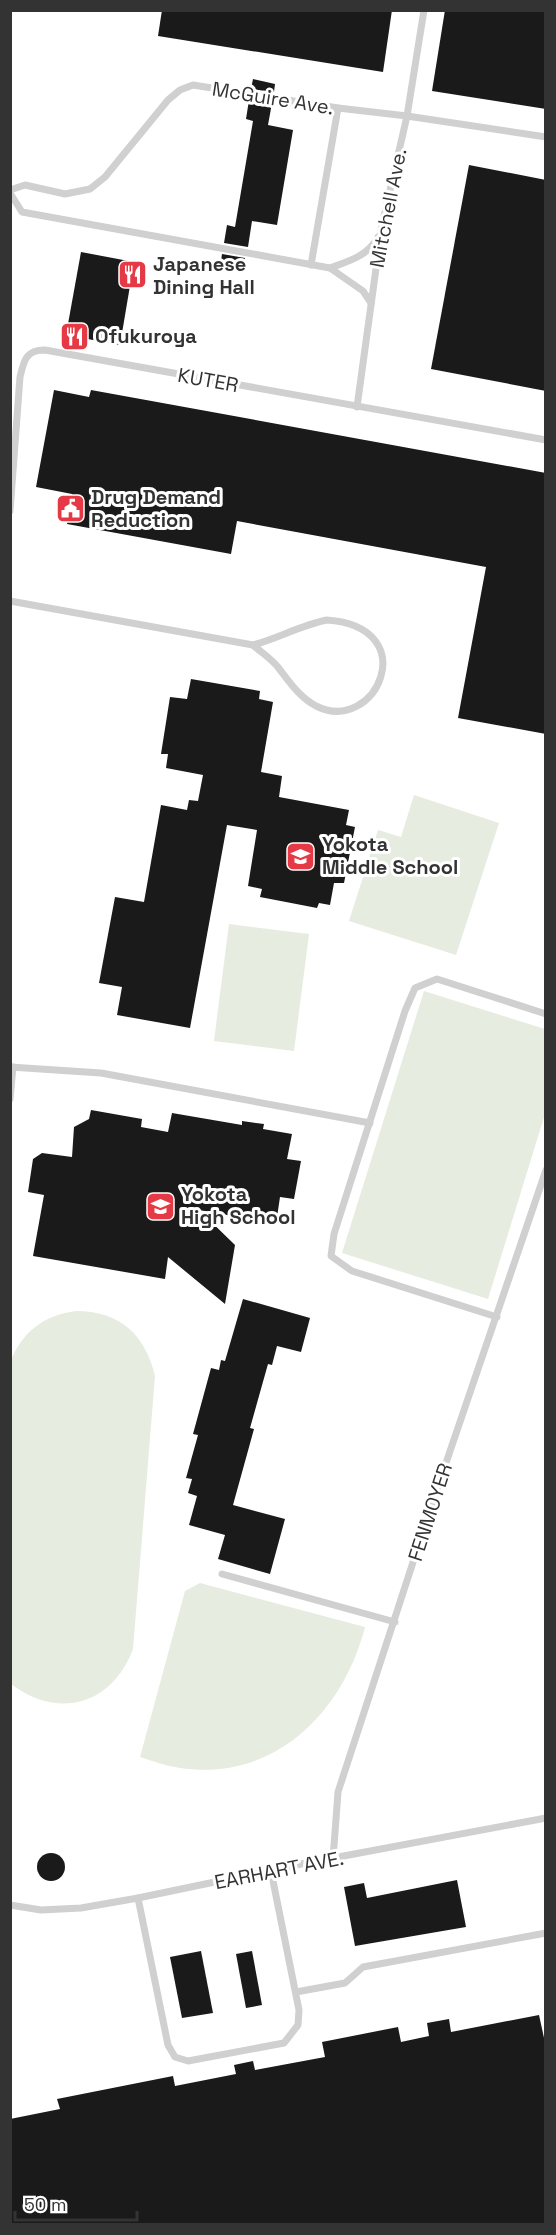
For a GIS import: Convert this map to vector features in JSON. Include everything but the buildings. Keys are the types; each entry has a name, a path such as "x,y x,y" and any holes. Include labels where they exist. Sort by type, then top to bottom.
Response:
{"lane":[{"name":"Mitchell Ave.","path":"357,407 381,232 406,116 424,10"},
{"name":"McGuire Ave.","path":"10,192 25,186 65,194 80,193 90,189 105,177 168,100 180,90 193,85 546,137"},
{"path":"311,265 338,108"},
{"path":"10,192 22,212 330,268 363,291 371,303"},
{"path":"330,268 363,255 373,246 381,232"},
{"name":"KUTER","path":"10,511 20,377 28,356 34,350 45,350 546,440"},
{"path":"10,601 254,645 277,638 306,624 327,620 344,621 371,634 382,652 383,664 373,693 361,705 332,712 305,699 276,664 254,645"},
{"path":"497,1317 352,1271 331,1256 334,1234 405,1011 415,988 437,979 546,1014"},
{"path":"10,1099 12,1067 101,1073 370,1123"},
{"name":"FENMOYER","path":"333,1859 338,1792 433,1501 546,1170"},
{"path":"222,1574 395,1622"},
{"name":"EARHART AVE.","path":"10,1905 40,1910 81,1908 546,1818"},
{"path":"138,1898 168,2045 175,2057 188,2061 284,2043 298,2025 300,2010 271,1871"},
{"path":"296,1992 345,1983 363,1967 546,1933"}],"shaded area":[{"path":"414,795 499,823 456,955 349,921 378,830 401,837"},
{"path":"229,924 309,934 294,1051 214,1041"},
{"path":"424,991 545,1029 545,1114 488,1299 342,1253"},
{"path":"76,1311 105,1315 128,1328 144,1348 155,1376 133,1649 124,1668 112,1683 98,1694 82,1701 65,1704 47,1702 11,1684 11,1360 22,1341 36,1326 54,1316"},
{"path":"200,1583 365,1627 355,1658 340,1687 322,1713 300,1735 274,1752 245,1764 214,1769 180,1768 140,1757 185,1591"}],"place":[{"name":"Japanese Dining Hall","path":"132,275"},
{"name":"Ofukuroya","path":"74,336"},
{"name":"Drug Demand Reduction","path":"70,509"},
{"name":"Yokota Middle School","path":"301,856"},
{"name":"Yokota High School","path":"160,1206"}]}
